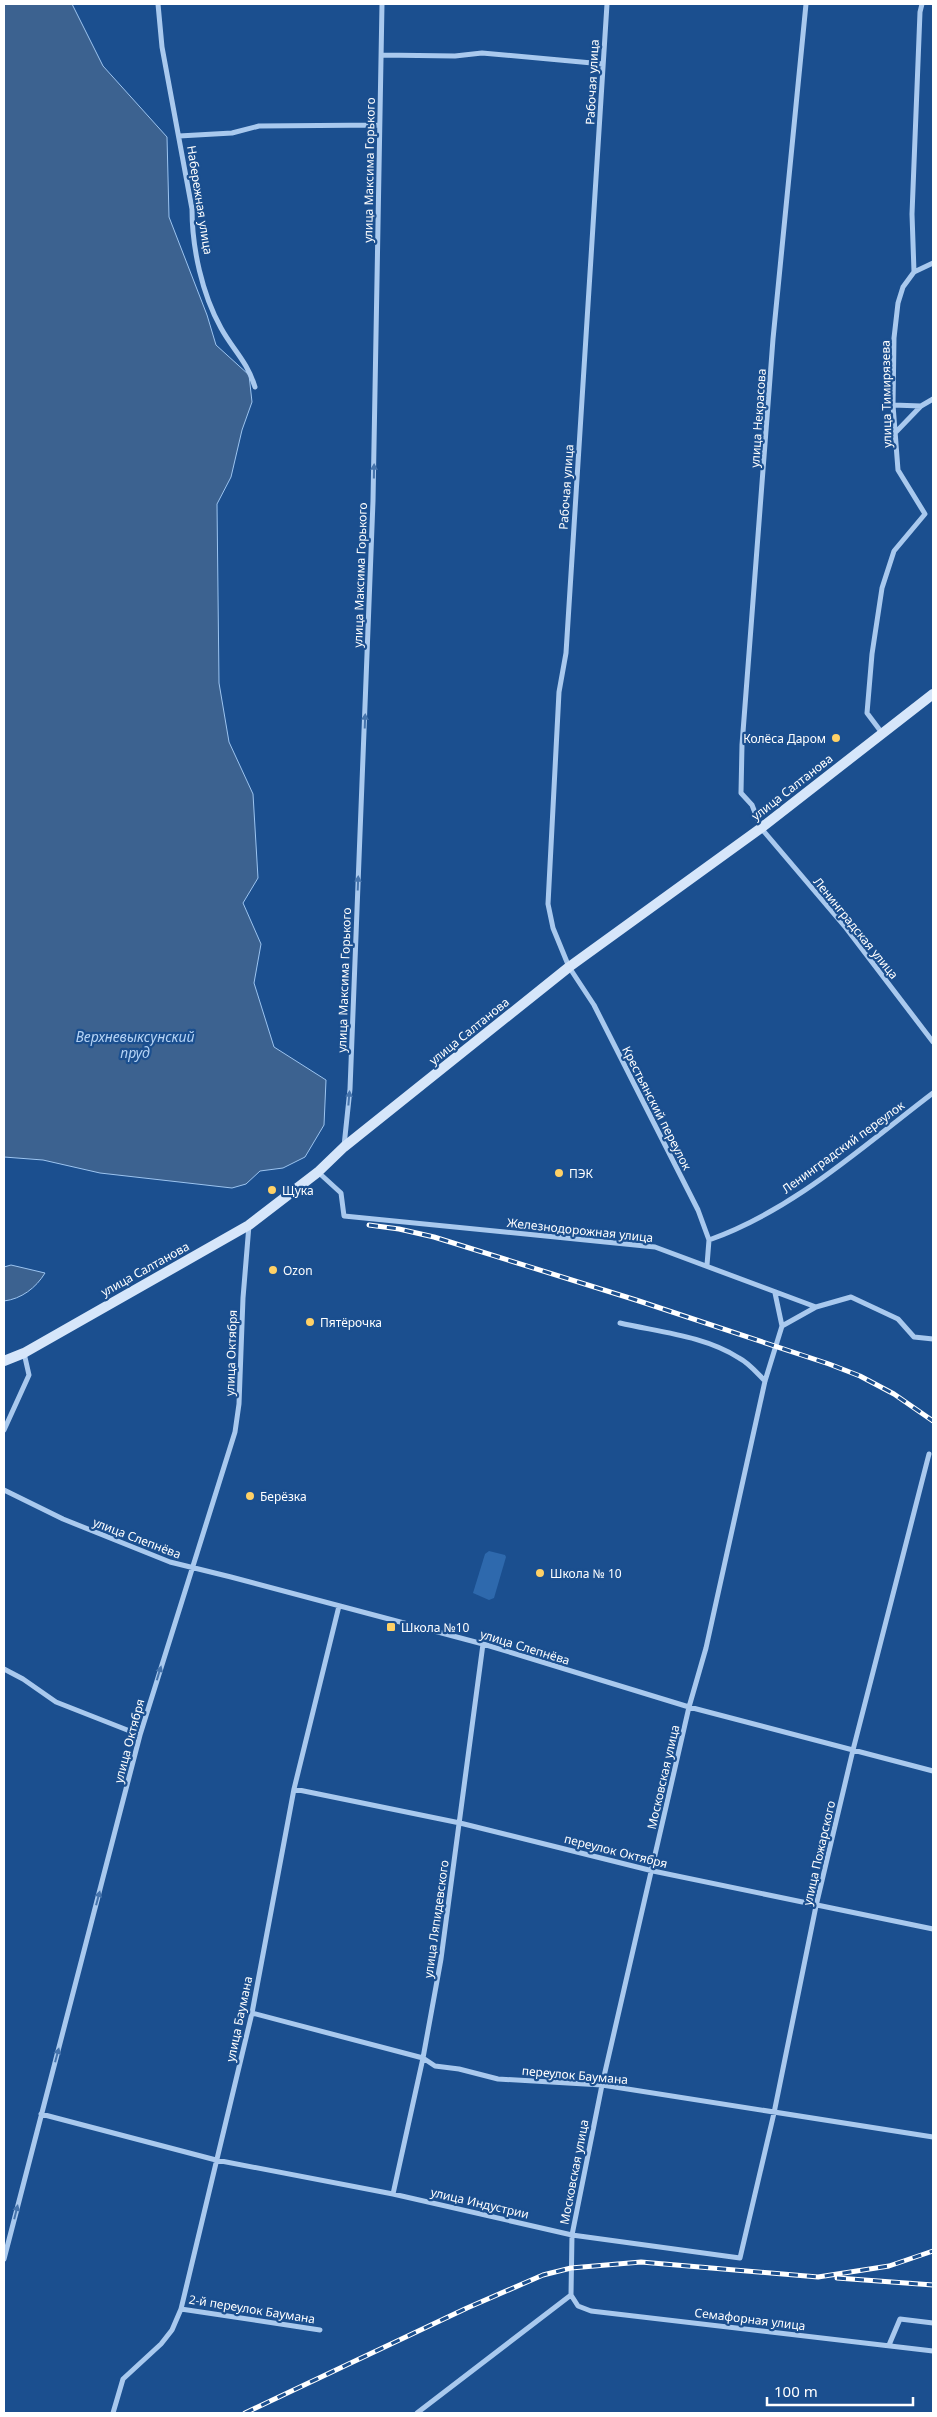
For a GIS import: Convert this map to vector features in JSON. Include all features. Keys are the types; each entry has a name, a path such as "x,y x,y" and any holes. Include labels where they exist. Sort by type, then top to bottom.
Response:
{"main road":[{"name":"улица Салтанова","path":"4,1361 24,1353 249,1225 318,1172 344,1147 569,967 761,828 933,694"}],"street":[{"name":"Набережная улица","path":"158,4 162,47 192,209 192,233 209,303 228,341 244,360 255,387"},
{"name":"улица Максима Горького","path":"344,1147 351,1060 373,501 382,4"},
{"name":"Рабочая улица","path":"569,967 553,928 548,904 559,692 566,653 607,4"},
{"name":"улица Некрасова","path":"761,828 752,806 741,793 742,744 774,339 806,4"},
{"path":"922,4 920,12 914,140 912,214 914,272 933,263"},
{"path":"381,55 455,56 482,53 602,64"},
{"path":"180,136 232,133 259,126 379,125"},
{"name":"улица Тимирязева","path":"882,732 867,714 872,654 882,588 894,551 925,514 898,470 893,405 894,338 898,303 903,287 914,272"},
{"path":"895,433 921,406 933,399"},
{"path":"893,405 921,406"},
{"name":"Ленинградская улица","path":"761,828 846,928 933,1042"},
{"name":"Крестьянский переулок","path":"569,967 594,1005 698,1210 709,1240 707,1265"},
{"name":"Ленинградский переулок","path":"709,1240 742,1228 811,1186 933,1093"},
{"name":"Железнодорожная улица","path":"318,1172 341,1193 344,1216 655,1247 816,1307"},
{"name":"улица Октября","path":"4,2259 140,1735 235,1432 239,1404 242,1298 249,1225"},
{"path":"775,1293 782,1326 816,1307 851,1297 898,1319 914,1338 933,1339"},
{"path":"620,1323 707,1343 728,1351 741,1359 765,1381"},
{"name":"Московская улица","path":"572,2235 602,2085 653,1871 689,1708 718,1600 765,1381 782,1326"},
{"path":"4,1430 29,1375 24,1353"},
{"name":"улица Пожарского","path":"740,2258 774,2112 816,1906 853,1750 929,1454"},
{"name":"улица Слепнёва","path":"4,1490 63,1519 191,1569 231,1577 483,1644 689,1708 933,1771"},
{"name":"улица Баумана","path":"113,2413 123,2379 161,2344 172,2330 181,2309 252,2013 294,1789 339,1606"},
{"name":"улица Ляпидевского","path":"392,2194 423,2058 441,1959 483,1644"},
{"path":"4,1669 23,1679 56,1702 140,1735"},
{"name":"переулок Октября","path":"294,1789 460,1823 653,1871 933,1929"},
{"name":"переулок Баумана","path":"252,2013 423,2058 436,2066 459,2069 498,2079 602,2085 933,2137"},
{"name":"улица Индустрии","path":"41,2114 216,2160 392,2194 572,2235 740,2258"},
{"path":"417,2413 571,2295 572,2235"},
{"name":"Семафорная улица","path":"571,2295 578,2306 590,2311 933,2351"},
{"name":"2-й переулок Баумана","path":"181,2309 320,2330"},
{"path":"889,2345 900,2319 933,2323"}],"shaded area":[{"path":"489,1551 505,1555 506,1557 494,1598 489,1600 473,1593 485,1554"}],"water":[{"name":"Верхневыксунский пруд","path":"4,4 72,4 103,66 167,137 169,217 207,315 216,345 249,375 252,402 242,430 231,477 217,504 219,683 229,742 253,794 258,878 243,903 261,944 254,983 274,1047 326,1080 324,1125 305,1157 283,1168 260,1171 246,1184 232,1188 100,1173 43,1160 4,1157"},
{"path":"11,1265 45,1273 28,1292 4,1301 4,1267"}],"railway":[{"path":"369,1225 399,1229 434,1237 636,1300 829,1364 860,1376 894,1394 933,1421"},
{"path":"245,2413 467,2308 543,2275 571,2268 641,2262 818,2277 889,2266 933,2251"},
{"path":"837,2278 933,2285"}],"place":[{"name":"Колёса Даром","path":"836,738"},
{"name":"ПЭК","path":"559,1173"},
{"name":"Щука","path":"272,1190"},
{"name":"Ozon","path":"273,1270"},
{"name":"Пятёрочка","path":"310,1322"},
{"name":"Берёзка","path":"250,1496"},
{"name":"Школа № 10","path":"540,1573"},
{"name":"Школа №10","path":"391,1627"}]}
